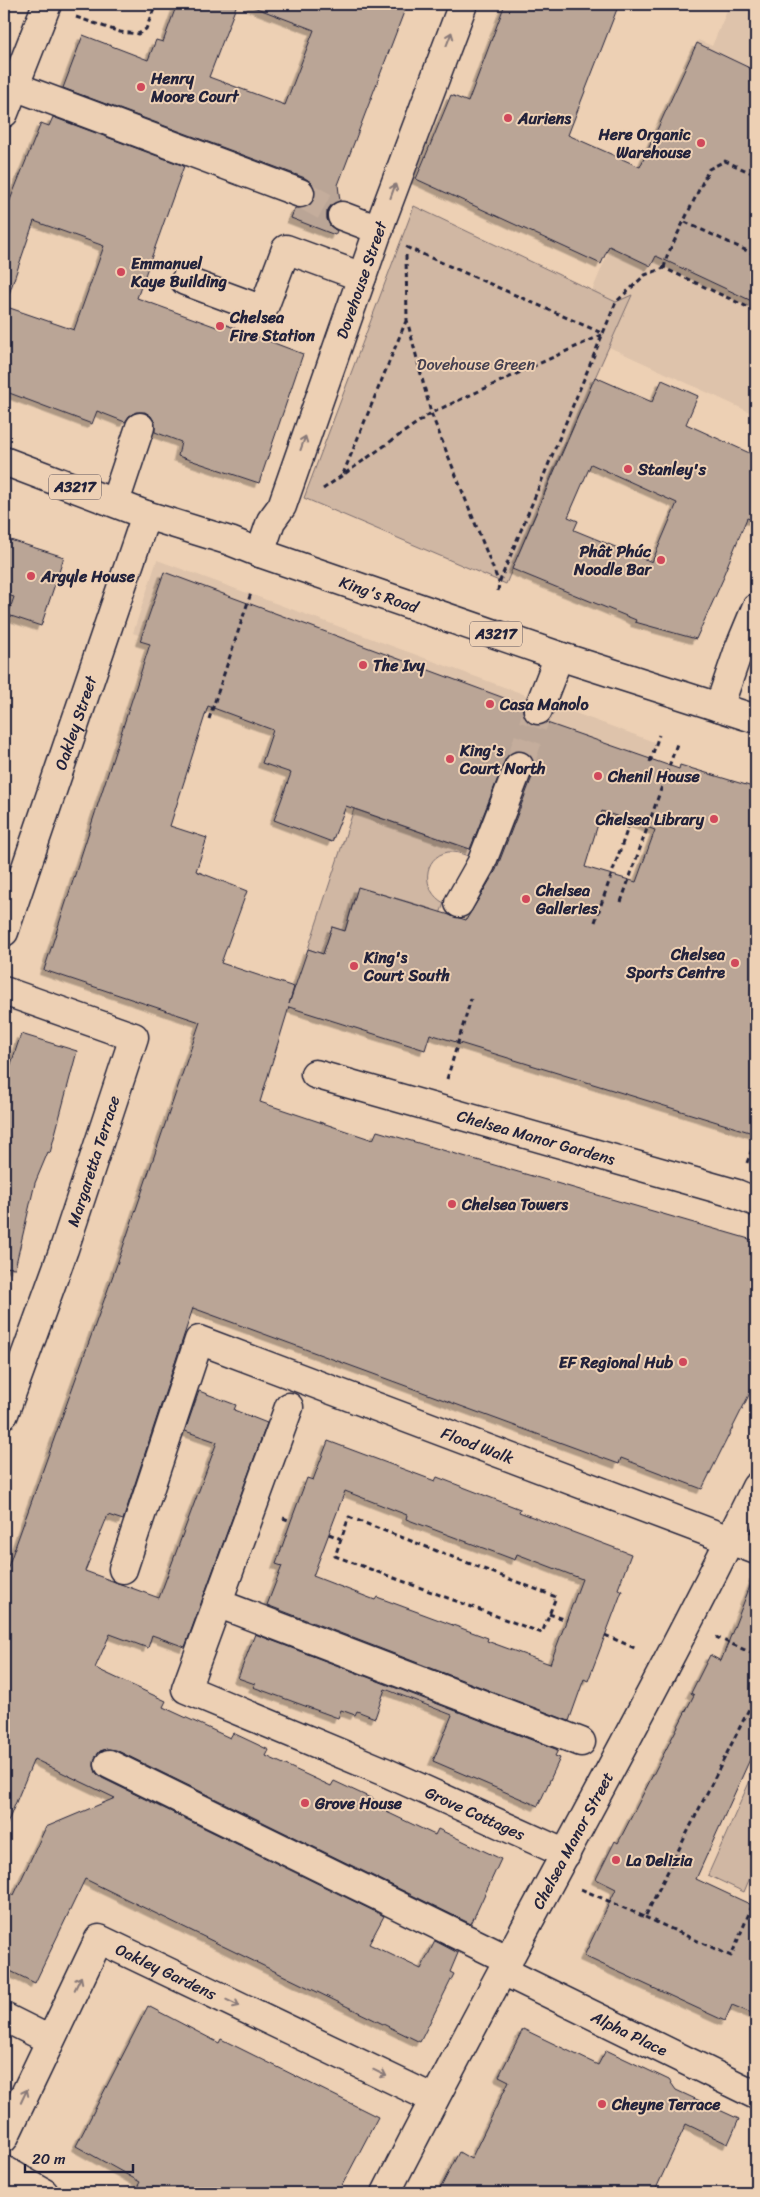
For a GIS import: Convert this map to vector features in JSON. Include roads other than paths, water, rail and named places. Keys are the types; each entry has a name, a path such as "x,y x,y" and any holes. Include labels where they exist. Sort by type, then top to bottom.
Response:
{"street":[{"path":"4,113 46,4"},
{"name":"Dovehouse Street","path":"260,553 271,520 282,506 378,232 463,4"},
{"path":"14,86 300,193"},
{"path":"342,216 378,232"},
{"path":"185,281 263,310 286,249 362,277"},
{"path":"115,502 140,427"},
{"name":"King's Road","path":"4,461 146,514 230,541 560,656 756,719"},
{"name":"Oakley Street","path":"4,932 146,514"},
{"path":"719,707 739,649 756,608"},
{"path":"538,710 560,656"},
{"path":"459,903 481,864 519,766"},
{"name":"Margaretta Terrace","path":"4,991 134,1036 64,1249 4,1414"},
{"name":"Chelsea Manor Gardens","path":"315,1074 727,1192 756,1202"},
{"name":"Flood Walk","path":"123,1569 199,1340 756,1550"},
{"path":"289,1407 217,1603 582,1742"},
{"name":"Chelsea Manor Street","path":"386,2193 434,2099 688,1624 756,1487"},
{"name":"Grove Cottages","path":"217,1603 186,1690 385,1772 560,1865"},
{"name":"Alpha Place","path":"109,1764 756,2095"},
{"name":"Oakley Gardens","path":"4,2138 99,1939 434,2099"},
{"path":"4,2017 50,2040"},
{"path":"4,2170 44,2193"}],"tunnel":[{"path":"300,193 342,216"},
{"path":"519,766 538,710"}],"place":[{"name":"Henry Moore Court","path":"141,87"},
{"name":"Auriens","path":"508,118"},
{"name":"Here Organic Warehouse","path":"701,143"},
{"name":"Emmanuel Kaye Building","path":"121,272"},
{"name":"Chelsea Fire Station","path":"220,326"},
{"name":"Stanley's","path":"628,469"},
{"name":"Phât Phúc Noodle Bar","path":"661,560"},
{"name":"Argyle House","path":"31,576"},
{"name":"The Ivy","path":"363,665"},
{"name":"Casa Manolo","path":"490,704"},
{"name":"King's Court North","path":"450,759"},
{"name":"Chenil House","path":"598,776"},
{"name":"Chelsea Library","path":"714,819"},
{"name":"Chelsea Galleries","path":"526,899"},
{"name":"Chelsea Sports Centre","path":"735,963"},
{"name":"King's Court South","path":"354,966"},
{"name":"Chelsea Towers","path":"452,1204"},
{"name":"EF Regional Hub","path":"683,1362"},
{"name":"Grove House","path":"305,1803"},
{"name":"La Delizia","path":"616,1860"},
{"name":"Cheyne Terrace","path":"602,2104"}],"park label":[{"name":"Dovehouse Green","path":"476,364"}]}
